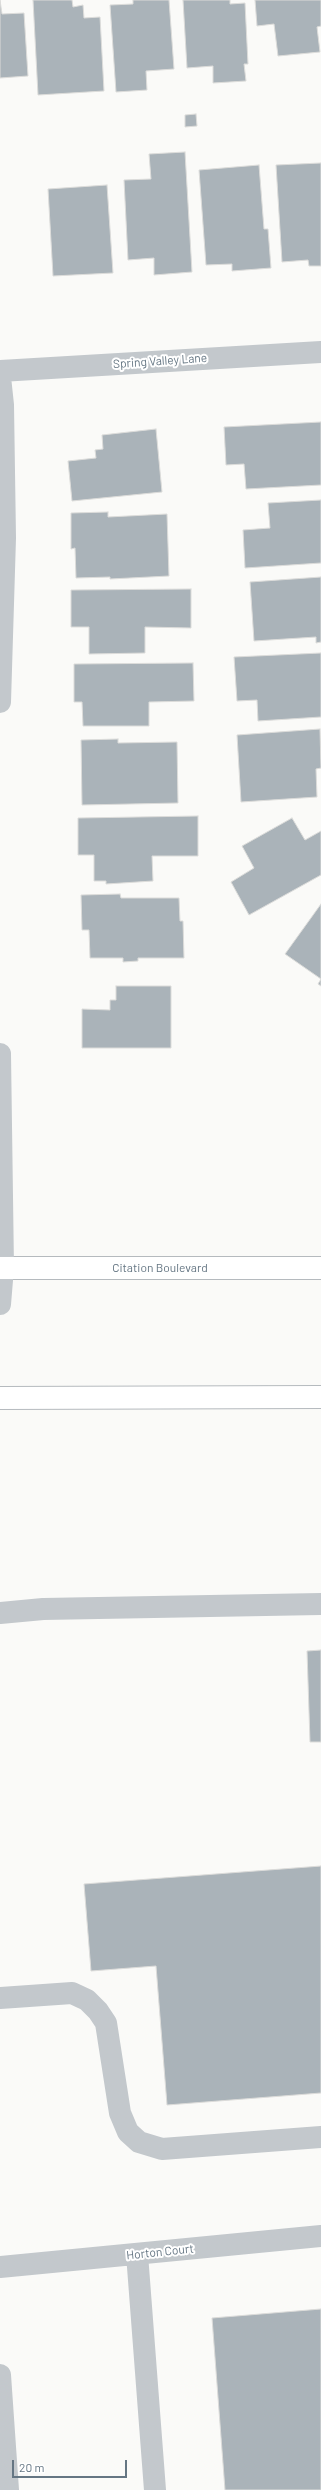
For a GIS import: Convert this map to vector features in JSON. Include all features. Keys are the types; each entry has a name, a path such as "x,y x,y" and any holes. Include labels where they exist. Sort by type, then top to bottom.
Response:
{"main road":[{"name":"Citation Boulevard","path":"2,1268 321,1268"},
{"path":"0,1398 321,1397"}],"street":[{"name":"Spring Valley Lane","path":"0,371 321,352"},
{"path":"0,377 4,405 5,538 0,702"},
{"path":"0,1054 2,1268 0,1304"},
{"path":"0,1613 43,1609 321,1604"},
{"path":"0,1998 72,1993 87,2000 98,2011 106,2023 120,2113 128,2132 139,2142 162,2149 321,2137"},
{"name":"Horton Court","path":"0,2268 321,2236"},
{"path":"138,2254 155,2490"},
{"path":"0,2376 8,2490"}],"building":[{"path":"0,0 2,14 24,13 28,76 0,78"},
{"path":"33,0 72,0 73,7 83,5 84,18 100,17 104,91 38,95"},
{"path":"133,0 169,0 174,69 146,71 147,90 116,92 110,5 133,4"},
{"path":"183,0 230,0 230,4 245,3 248,64 244,64 246,81 213,83 213,66 187,68"},
{"path":"255,0 321,0 321,26 317,27 320,52 278,56 274,24 257,26"},
{"path":"196,114 197,126 185,127 185,115"},
{"path":"185,152 192,272 154,275 154,258 128,260 124,180 151,179 149,154"},
{"path":"321,163 321,266 309,266 308,260 282,262 276,165"},
{"path":"259,165 264,229 268,229 271,268 232,271 232,264 206,265 199,170"},
{"path":"107,185 113,273 53,276 48,189"},
{"path":"321,422 321,485 246,489 244,464 226,465 224,427"},
{"path":"156,429 162,492 72,501 68,461 96,458 95,450 103,449 102,435"},
{"path":"321,500 321,563 245,568 243,530 270,528 268,503"},
{"path":"108,512 108,517 167,514 169,576 110,579 110,577 76,578 75,548 71,549 71,513"},
{"path":"321,577 321,642 316,643 316,637 254,641 250,582"},
{"path":"191,589 191,628 145,627 145,653 89,654 89,627 71,627 71,590"},
{"path":"321,653 321,717 258,721 257,700 237,701 234,657"},
{"path":"193,663 194,701 149,702 149,726 83,726 82,702 74,702 74,664"},
{"path":"320,729 321,768 316,769 317,797 241,802 237,735"},
{"path":"118,739 118,743 177,742 178,803 82,805 81,740"},
{"path":"198,816 198,856 152,856 153,881 106,884 106,881 94,881 94,855 78,855 78,818"},
{"path":"292,818 305,840 321,831 321,875 249,915 231,882 254,868 242,846"},
{"path":"120,894 121,898 179,898 180,921 183,921 184,958 138,958 138,961 123,962 123,958 90,958 89,930 82,930 81,895"},
{"path":"321,904 321,979 285,954"},
{"path":"321,979 321,986 318,984"},
{"path":"116,986 171,986 171,1048 82,1048 82,1009 110,1010 110,1000 116,1000"},
{"path":"321,1650 321,1742 310,1742 307,1651"},
{"path":"321,1866 321,2093 167,2105 156,1966 91,1971 84,1884"},
{"path":"321,2309 321,2490 225,2490 212,2318"}]}
